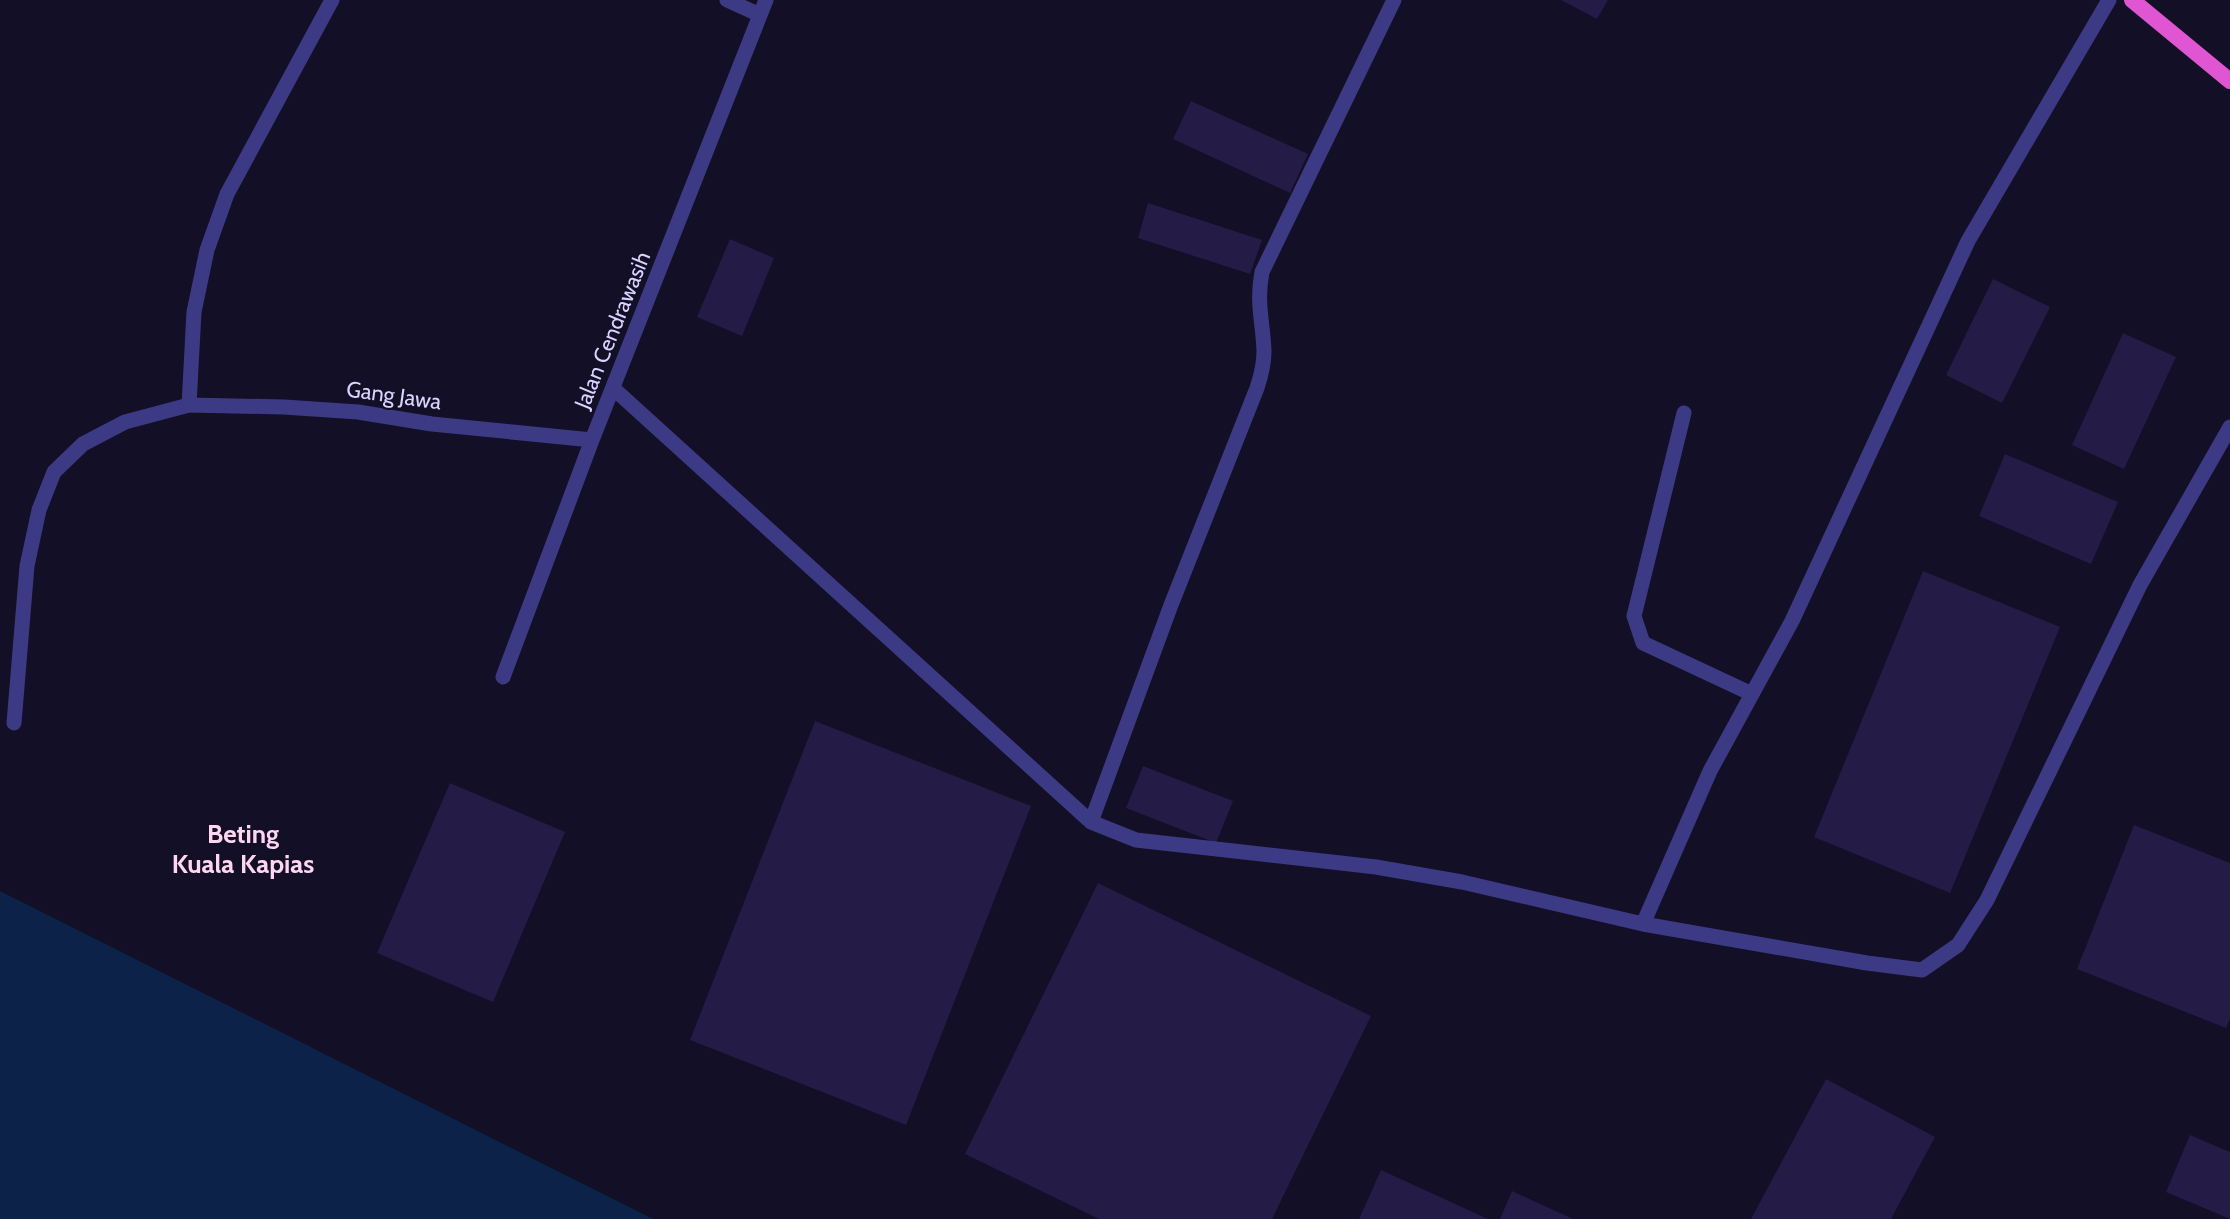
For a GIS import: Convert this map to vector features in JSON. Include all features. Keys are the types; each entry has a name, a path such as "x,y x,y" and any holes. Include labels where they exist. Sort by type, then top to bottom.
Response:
{"highway":[{"path":"2132,0 2230,81"}],"street":[{"path":"189,405 194,312 207,250 227,194 332,0"},
{"path":"727,0 760,15"},
{"name":"Jalan Cendrawasih","path":"502,677 592,440 766,0"},
{"path":"1091,822 1171,605 1263,369 1264,351 1258,293 1262,272 1394,0"},
{"path":"1643,924 1710,771 1792,621 1968,242 2109,0"},
{"path":"613,388 1091,822 1136,840 1376,867 1462,882 1643,924 1867,963 1922,970 1958,945 1987,900 2140,585 2230,427"},
{"name":"Gang Jawa","path":"14,723 27,566 39,510 54,472 83,444 125,422 189,405 284,407 358,412 432,424 592,440"},
{"path":"1684,413 1634,616 1643,643 1752,694"}],"water":[{"path":"0,891 653,1219 0,1219"}],"building":[{"path":"1561,0 1608,0 1597,19"},
{"path":"1191,101 1308,154 1290,193 1173,139"},
{"path":"1148,203 1262,240 1250,274 1138,238"},
{"path":"730,239 774,258 742,336 697,317"},
{"path":"1993,279 2050,307 2002,403 1946,375"},
{"path":"2123,333 2176,357 2124,469 2072,445"},
{"path":"2005,454 2118,502 2091,564 1979,516"},
{"path":"1923,571 2060,627 1950,893 1814,837"},
{"path":"815,721 1031,806 906,1125 690,1040"},
{"path":"1143,766 1233,801 1216,843 1126,808"},
{"path":"450,783 565,832 493,1002 377,953"},
{"path":"2134,825 2230,863 2230,1018 2226,1028 2077,969"},
{"path":"1098,883 1371,1016 1272,1219 1099,1219 965,1154"},
{"path":"1826,1079 1935,1137 1891,1219 1751,1219"},
{"path":"2190,1135 2230,1152 2230,1219 2166,1192"},
{"path":"1381,1170 1488,1219 1359,1219"},
{"path":"1512,1191 1573,1219 1500,1219"}],"district":[{"name":"Beting Kuala Kapias","path":"243,849"}]}
